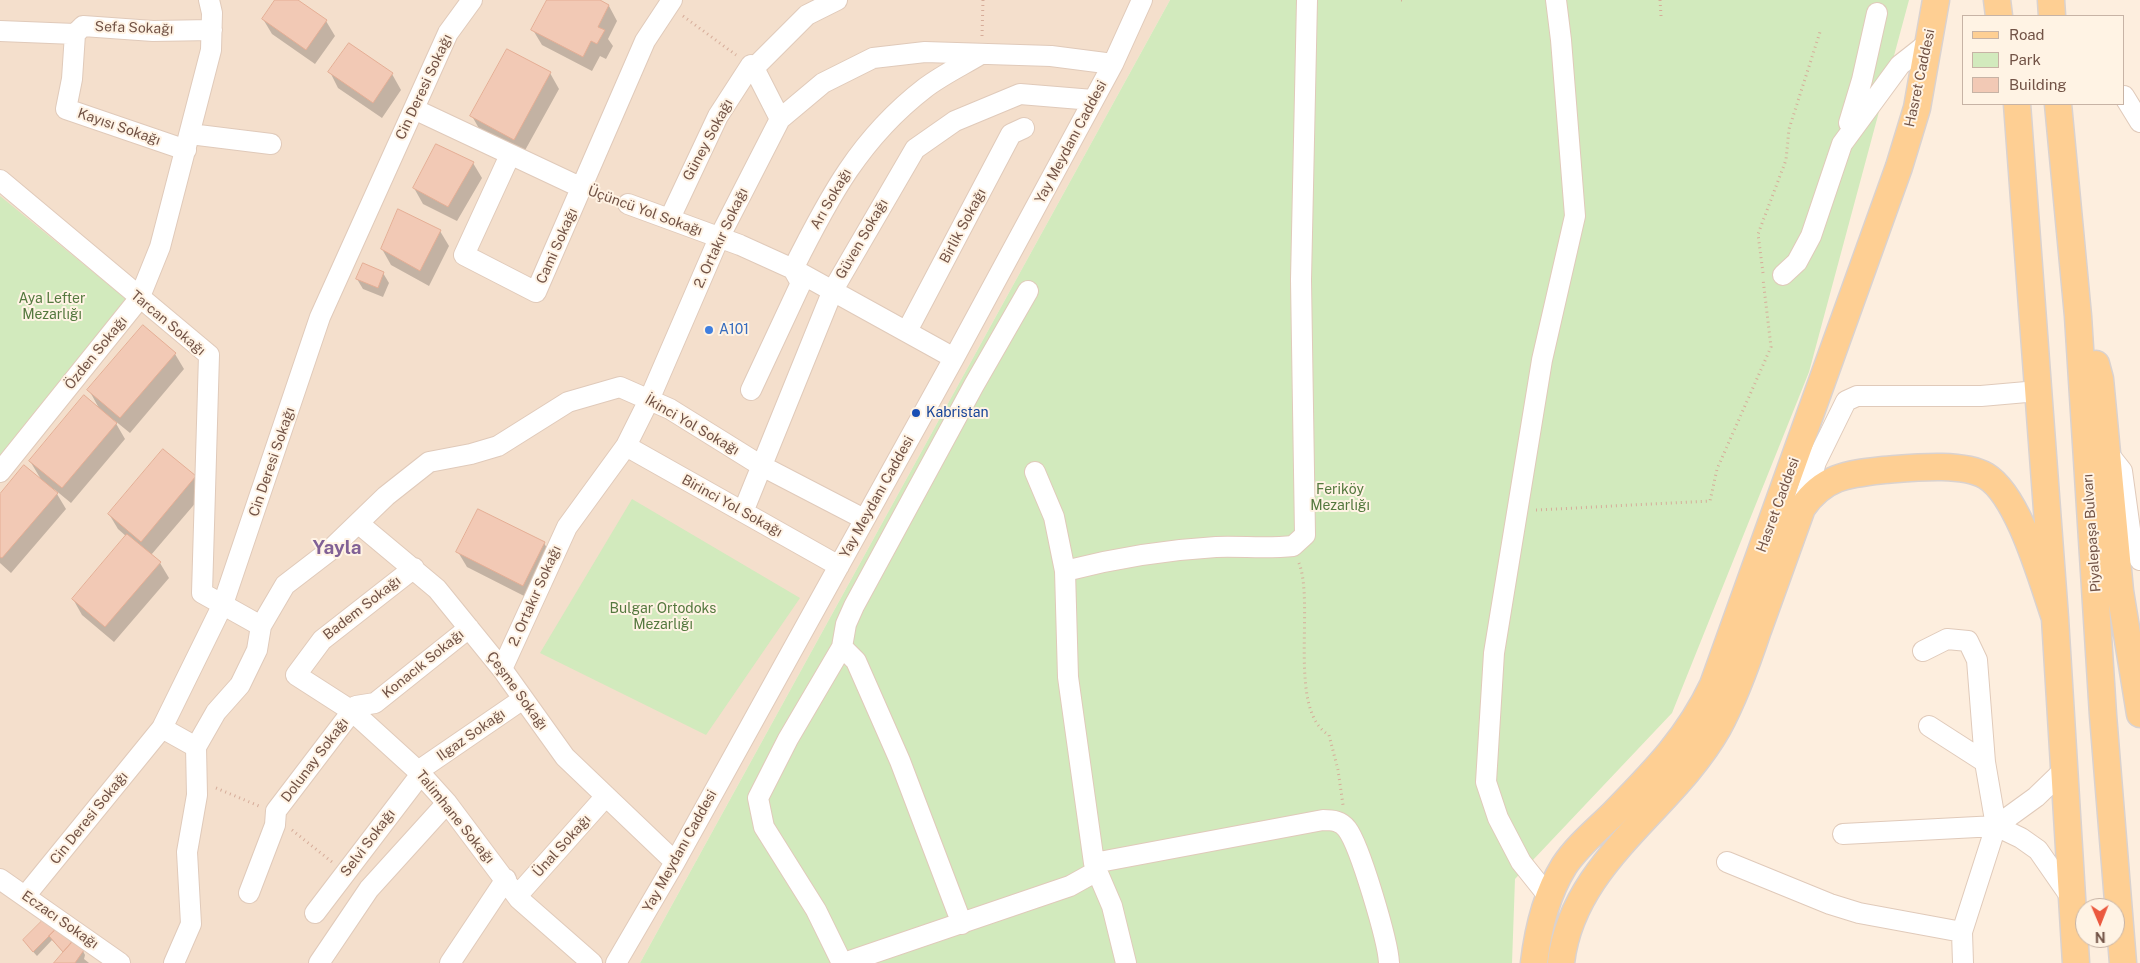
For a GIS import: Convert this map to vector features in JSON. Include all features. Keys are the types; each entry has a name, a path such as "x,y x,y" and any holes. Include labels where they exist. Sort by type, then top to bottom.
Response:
{"main road":[{"name":"Hasret Caddesi","path":"1534,963 1540,921 1564,865 1576,850 1657,770 1700,714 1713,685 1899,167 1917,108 1936,0"},
{"path":"1998,0 1999,15"},
{"path":"2011,0 2012,15"},
{"path":"2012,105 2020,147"},
{"path":"2017,105 2055,618 2076,963"},
{"name":"Piyalepaşa Bulvarı","path":"2058,105 2078,316 2103,715 2123,963"},
{"path":"2078,316 2092,350 2100,379 2120,592 2140,714"},
{"name":"Hasret Caddesi","path":"1561,963 1567,931 1576,906 1592,881 1704,752 1719,727 1743,672 1802,508 1818,489 1830,481 1853,473 1920,467 1952,468 1986,476 2004,492 2018,515 2055,618"},
{"path":"1549,897 1576,906"}],"street":[{"name":"Özden Sokağı","path":"0,472 139,299 160,248 212,50 212,14 209,0"},
{"name":"Cin Deresi Sokağı","path":"26,895 162,728 222,604 320,317 448,33 472,0"},
{"path":"780,119 754,68 807,14 838,0"},
{"name":"Yay Meydanı Caddesi","path":"616,963 675,862 954,358 1113,64 1142,0"},
{"path":"1065,571 1118,558 1164,551 1218,547 1293,546 1305,535 1301,280 1307,0"},
{"path":"1549,897 1521,862 1498,818 1486,782 1494,652 1542,360 1575,216 1556,0"},
{"name":"Cami Sokağı","path":"510,155 464,256 536,292 645,41 670,2"},
{"path":"1783,275 1797,262 1811,236 1862,80 1877,13"},
{"name":"Sefa Sokağı","path":"0,31 75,34 83,26 153,31 212,30"},
{"name":"Kayısı Sokağı","path":"75,34 72,79 66,109 188,142"},
{"path":"1842,144 1900,65 1928,43"},
{"name":"2. Ortakır Sokağı","path":"502,669 567,527 626,446 649,400 719,238 780,119 823,83 873,58 926,52 1051,56 1113,64"},
{"name":"Arı Sokağı","path":"793,269 823,210 849,168 878,129 926,87 982,54"},
{"name":"Güney Sokağı","path":"670,218 718,116 751,65"},
{"name":"Güven Sokağı","path":"743,512 760,465 833,290 915,149 956,121 1020,94 1093,100"},
{"path":"2125,98 2140,122"},
{"name":"Üçüncü Yol Sokağı","path":"414,109 582,188"},
{"name":"Birlik Sokağı","path":"907,331 1010,134 1024,128"},
{"path":"188,142 272,144"},
{"name":"Tarcan Sokağı","path":"0,180 139,299 209,355 202,593 222,604"},
{"name":"Üçüncü Yol Sokağı","path":"628,204 740,245 793,269 954,358"},
{"path":"751,390 801,283 793,269"},
{"path":"1028,291 974,385 854,606 846,624 842,647 788,739 758,798 764,827 816,910 843,963 1070,886 1096,867 1323,820 1336,820 1343,825 1358,850 1376,908 1389,963"},
{"name":"İkinci Yol Sokağı","path":"196,747 216,712 240,685 257,650 261,626 284,585 328,552 386,496 429,462 471,454 498,446 568,402 620,387 678,414 760,465 864,519"},
{"path":"1802,508 1816,462 1846,401 1858,396 1981,396 2038,391"},
{"name":"Birinci Yol Sokağı","path":"626,446 839,566"},
{"path":"2107,452 2122,471 2135,522 2132,544 2140,560"},
{"path":"1035,472 1054,517 1065,571 1068,677 1096,867 1112,906 1126,963"},
{"name":"Çeşme Sokağı","path":"358,523 437,589 502,669 565,757 675,862"},
{"name":"Badem Sokağı","path":"296,675 322,640 414,568"},
{"path":"222,604 261,626"},
{"name":"Konacık Sokağı","path":"352,711 356,706 375,703 469,628"},
{"path":"1923,651 1947,639 1968,642 1977,660 1985,762 1996,826 1962,932 1963,963"},
{"path":"842,647 856,661 900,761 962,924"},
{"name":"Talimhane Sokağı","path":"296,675 352,711 419,772 447,803 517,896 592,963"},
{"name":"Ilgaz Sokağı","path":"419,772 523,698"},
{"name":"Dolunay Sokağı","path":"249,893 275,825 276,811 352,711"},
{"path":"1929,726 1985,762"},
{"path":"162,728 196,747 197,795 187,852 191,924 174,963"},
{"path":"1996,826 2036,797 2064,770"},
{"name":"Selvi Sokağı","path":"315,913 419,772"},
{"name":"Ünal Sokağı","path":"517,896 606,796"},
{"path":"319,963 369,890 447,803"},
{"path":"1843,834 1996,826 2021,838 2038,850 2072,899"},
{"path":"1727,862 1830,904 1852,911 1962,932"},
{"name":"Eczacı Sokağı","path":"0,879 26,895 120,963"},
{"path":"450,963 506,879"}],"path":[{"path":"982,54 983,0"},
{"path":"1660,0 1661,16"},
{"path":"670,2 751,65"},
{"name":"Üçüncü Yol Sokağı","path":"582,188 628,204"},
{"path":"1517,511 1710,501"},
{"path":"1293,546 1301,568 1307,696 1320,730 1329,735 1338,770 1343,825"},
{"path":"197,780 266,810 346,872"}],"shaded area":[{"path":"0,0 1170,0 640,963 0,963"}],"green space":[{"name":"Feriköy Mezarlığı","path":"1170,0 1909,0 1809,372 1672,713 1515,879 1512,963 640,963"},
{"name":"Aya Lefter Mezarlığı","path":"0,196 126,299 0,455"},
{"name":"Bulgar Ortodoks Mezarlığı","path":"632,499 800,598 706,735 540,653"}],"building":[{"path":"275,0 298,0 327,20 306,50 262,19"},
{"path":"547,0 600,0 609,5 598,27 605,30 597,44 591,41 583,57 531,30"},
{"path":"349,43 393,73 373,103 328,72"},
{"path":"507,49 551,72 514,140 470,116"},
{"path":"436,144 474,162 448,207 413,188"},
{"path":"398,209 441,230 420,271 381,249"},
{"path":"363,263 384,272 378,288 356,279"},
{"path":"143,325 176,353 120,418 87,390"},
{"path":"84,395 117,423 62,488 29,461"},
{"path":"163,449 196,476 141,542 108,514"},
{"path":"24,465 58,493 2,558 0,557 0,494"},
{"path":"478,509 545,542 523,586 456,552"},
{"path":"127,534 161,562 105,627 72,599"},
{"path":"42,921 56,929 33,952 23,940"},
{"path":"56,929 72,942 63,952 49,936"},
{"path":"72,942 84,950 75,963 54,963"}],"place":[{"name":"A101","path":"709,330"},
{"name":"Kabristan","path":"916,413"}],"district":[{"name":"Yayla","path":"337,548"}]}
